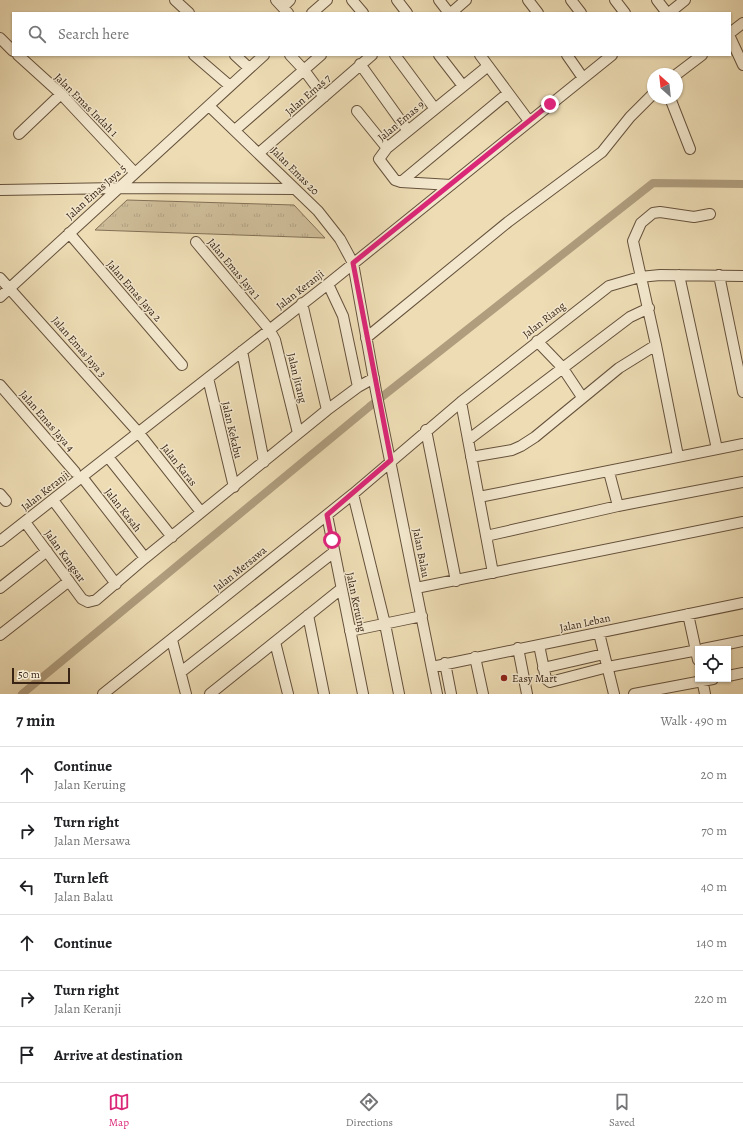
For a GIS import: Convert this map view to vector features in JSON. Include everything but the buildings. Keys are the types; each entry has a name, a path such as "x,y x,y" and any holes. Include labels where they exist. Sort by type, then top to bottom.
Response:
{"street":[{"path":"175,0 188,12"},
{"path":"282,7 290,0"},
{"path":"313,12 327,0"},
{"path":"352,0 362,12"},
{"path":"397,0 406,12"},
{"path":"439,0 449,12"},
{"path":"451,12 466,0"},
{"path":"528,0 537,12"},
{"path":"571,0 580,12"},
{"path":"615,0 624,12"},
{"path":"657,0 667,12"},
{"path":"669,12 685,0"},
{"path":"731,32 743,23"},
{"path":"0,38 12,50"},
{"path":"731,39 743,65"},
{"name":"Jalan Emas Indah 1","path":"19,56 60,94 136,173"},
{"path":"195,56 230,86"},
{"path":"236,56 249,68"},
{"name":"Jalan Emas Jaya 5","path":"0,297 263,56"},
{"path":"291,56 304,70 324,97"},
{"path":"235,130 320,56"},
{"name":"Jalan Emas 7","path":"259,153 371,56"},
{"path":"396,56 435,109"},
{"path":"440,56 463,86"},
{"path":"481,56 528,121"},
{"path":"568,56 583,78"},
{"name":"Jalan Keranji","path":"0,541 53,500 79,475 108,456 328,284 528,121 611,56"},
{"path":"683,69 701,56"},
{"path":"360,64 408,131"},
{"name":"Jalan Emas 9","path":"401,182 395,180 380,162 380,156 386,148 488,66"},
{"path":"401,182 508,93"},
{"path":"19,134 60,94"},
{"path":"366,338 508,222 602,152 630,117 647,100"},
{"path":"672,104 690,149"},
{"name":"Jalan Emas 20","path":"209,106 318,211 330,225 353,263"},
{"path":"357,111 386,148"},
{"path":"401,182 451,185"},
{"path":"0,190 119,188 295,189"},
{"path":"678,456 656,345 633,241 636,231 647,217 660,212 694,216 710,214"},
{"name":"Jalan Emas Jaya 2","path":"69,233 182,365"},
{"name":"Jalan Emas Jaya 1","path":"196,242 269,329"},
{"name":"Jalan Balau","path":"353,263 376,391 437,694"},
{"path":"679,274 716,449"},
{"name":"Jalan Riang","path":"391,460 537,341 609,286 640,277 679,274 743,276"},
{"path":"719,275 743,392"},
{"name":"Jalan Emas Jaya 3","path":"0,278 10,287 138,432"},
{"path":"328,284 343,316 358,387"},
{"path":"302,303 327,410"},
{"path":"468,440 562,367 630,317 648,308"},
{"name":"Jalan Jitang","path":"269,329 275,340 298,434"},
{"path":"537,341 562,367 582,397"},
{"path":"471,456 521,446 535,437 619,368 656,345"},
{"path":"242,351 264,462"},
{"name":"Jalan Kekabu","path":"208,378 234,487"},
{"path":"53,500 116,584 145,558 327,410 358,387 374,378"},
{"name":"Jalan Emas Jaya 4","path":"0,385 79,475"},
{"path":"461,402 493,573"},
{"path":"426,430 456,581"},
{"name":"Jalan Karas","path":"138,432 201,512"},
{"path":"479,497 743,444"},
{"path":"108,456 172,537"},
{"name":"Jalan Mersawa","path":"104,694 353,494 391,460"},
{"path":"609,472 618,506"},
{"name":"Jalan Kasah","path":"79,475 145,558"},
{"path":"486,536 618,506 743,482"},
{"path":"353,494 385,624 399,694"},
{"name":"Jalan Keruing","path":"327,515 363,694"},
{"name":"Jalan Kangsar","path":"25,522 82,599 88,602 96,600 116,584"},
{"path":"416,588 743,522"},
{"path":"0,588 47,551"},
{"path":"181,672 334,552"},
{"path":"0,635 69,581"},
{"path":"210,694 341,589"},
{"name":"Jalan Leban","path":"432,667 445,663 743,603"},
{"path":"688,614 697,646"},
{"path":"308,616 324,694"},
{"path":"350,632 422,616"},
{"path":"599,633 614,694"},
{"path":"172,640 186,694"},
{"path":"723,646 743,641"},
{"path":"275,642 288,694"},
{"path":"538,645 546,679 550,682 608,667 695,653"},
{"path":"518,648 527,694"},
{"path":"543,668 604,654"},
{"path":"476,657 483,694"},
{"path":"445,663 451,694"},
{"path":"731,675 743,673"},
{"path":"634,694 696,682"},
{"path":"705,694 706,682"}],"green space":[{"path":"127,200 294,205 325,238 95,230"}],"waterway":[{"path":"22,694 369,407 653,183 743,184"}],"place":[{"name":"Easy Mart","path":"504,678"}],"route":[{"path":"332,540 327,515 391,460 376,391 353,263 550,104"}]}
